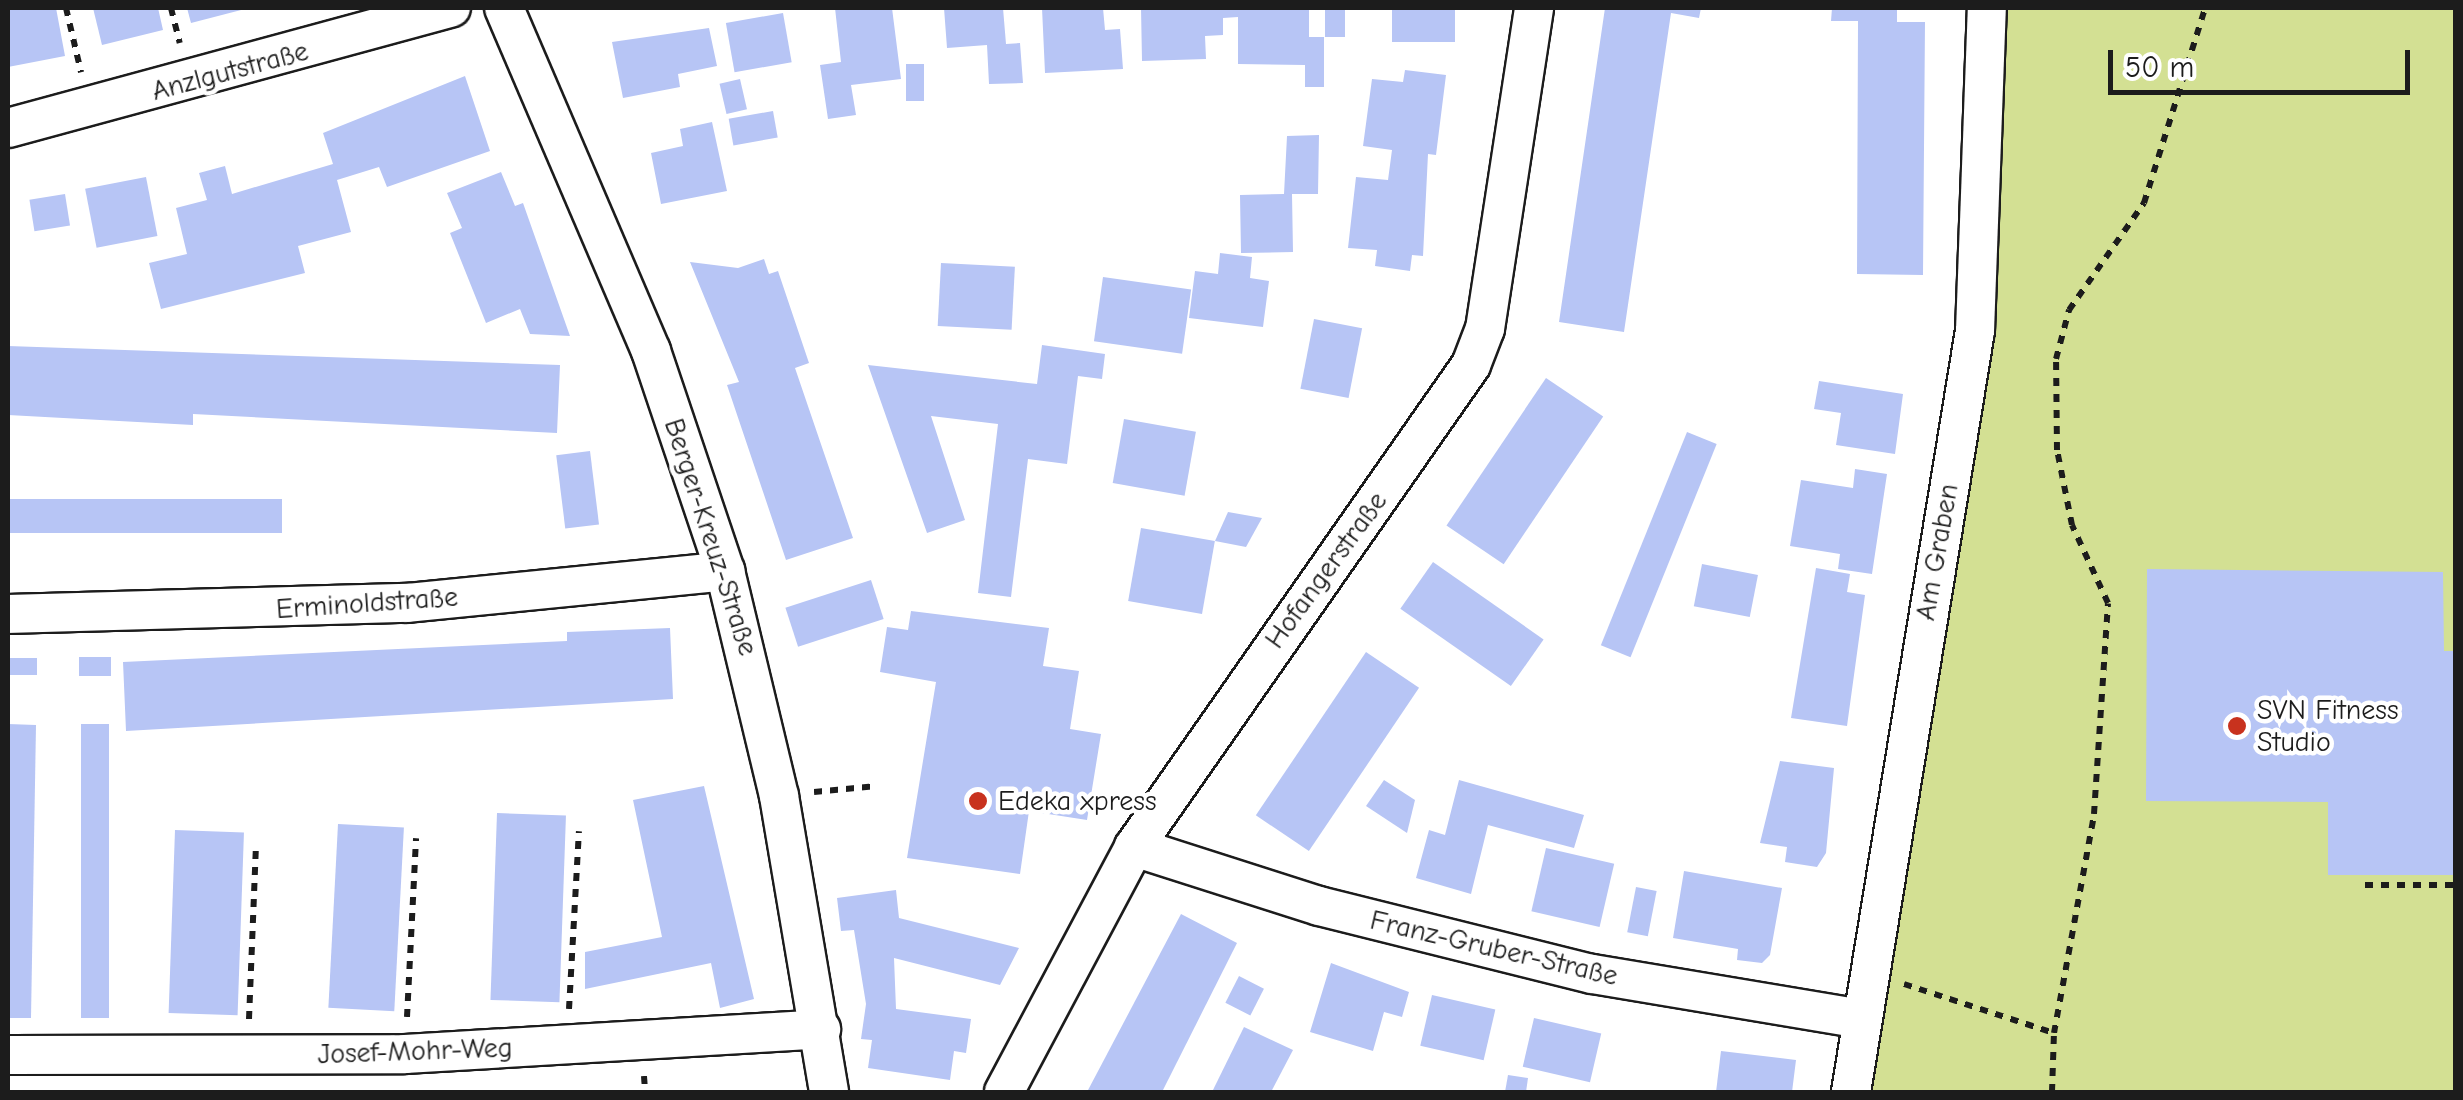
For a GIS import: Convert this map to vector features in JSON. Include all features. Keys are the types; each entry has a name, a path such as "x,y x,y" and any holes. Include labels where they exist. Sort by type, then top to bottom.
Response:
{"street":[{"name":"Anzlgutstraße","path":"8,128 450,8"},
{"name":"Berger-Kreuz-Straße","path":"504,8 637,316 725,571 754,672 821,1029 829,1092"},
{"name":"Hofangerstraße","path":"1004,1092 1134,847 1471,366 1485,330 1534,8"},
{"name":"Am Graben","path":"1851,1092 1975,331 1986,8"},
{"name":"Erminoldstraße","path":"8,614 407,603 725,571"},
{"name":"Franz-Gruber-Straße","path":"1134,847 1319,906 1592,974 1862,1020"},
{"name":"Josef-Mohr-Weg","path":"8,1055 405,1054 821,1029"}],"path":[{"path":"66,8 90,108"},
{"path":"2052,1092 2054,1033 2094,814 2108,603 2072,525 2057,450 2056,358 2069,310 2144,203 2205,8"},
{"path":"819,792 878,786"},
{"path":"567,1045 579,831"},
{"path":"405,1054 416,838"},
{"path":"248,1056 256,846"},
{"path":"2365,884 2456,885"},
{"path":"1869,975 2054,1033"}],"green space":[{"path":"2005,8 2455,8 2455,1092 1872,1092 1995,316"}],"building":[{"path":"8,8 56,8 65,56 8,67"},
{"path":"93,8 158,8 163,30 102,45"},
{"path":"187,8 245,8 245,9 191,23"},
{"path":"835,8 892,8 901,79 851,85 856,115 828,119 820,65 841,62"},
{"path":"944,8 1003,8 1006,44 1020,43 1023,83 989,84 987,45 947,48"},
{"path":"1042,8 1103,8 1105,30 1120,29 1123,69 1045,73"},
{"path":"1141,8 1309,8 1309,37 1324,37 1324,87 1305,87 1305,65 1238,64 1238,17 1223,18 1223,35 1205,36 1206,59 1142,61"},
{"path":"1325,8 1345,8 1345,37 1325,37"},
{"path":"1392,8 1455,8 1455,42 1392,42"},
{"path":"1605,8 1701,8 1699,18 1671,13 1624,332 1559,322"},
{"path":"1832,8 1897,8 1897,22 1925,22 1923,275 1857,274 1858,21 1831,21"},
{"path":"783,13 792,62 735,72 726,23"},
{"path":"709,28 717,66 678,74 680,87 623,98 612,42"},
{"path":"906,64 924,64 924,101 906,101"},
{"path":"1405,70 1446,75 1436,155 1428,154 1423,256 1412,255 1410,271 1375,266 1377,250 1348,248 1356,177 1388,180 1392,150 1363,146 1372,79 1403,82"},
{"path":"465,76 490,151 387,187 379,167 337,180 351,232 298,246 305,273 161,309 149,263 187,254 176,208 207,200 199,173 225,166 232,194 333,164 323,133"},
{"path":"740,79 747,109 727,114 720,84"},
{"path":"773,111 778,138 733,145 729,119"},
{"path":"712,122 727,191 661,204 651,153 683,146 680,129"},
{"path":"1319,135 1318,194 1292,194 1293,252 1241,253 1240,195 1284,194 1287,136"},
{"path":"501,172 515,206 523,203 570,336 530,334 520,309 486,323 450,233 462,228 447,193"},
{"path":"146,177 157,236 97,248 85,189"},
{"path":"65,194 70,226 34,231 29,200"},
{"path":"1220,253 1252,257 1250,278 1269,281 1263,327 1189,318 1195,271 1218,274"},
{"path":"764,259 769,274 778,271 809,363 795,368 853,538 786,560 727,385 739,382 690,262 738,268"},
{"path":"941,263 1015,267 1012,330 938,326"},
{"path":"1103,277 1191,289 1182,354 1094,341"},
{"path":"1314,319 1362,328 1349,398 1300,389"},
{"path":"1042,345 1105,354 1102,379 1078,376 1067,464 1028,459 1011,597 978,593 998,424 931,416 965,520 927,533 868,365 1037,384"},
{"path":"8,346 560,365 557,433 193,414 193,425 8,415"},
{"path":"1546,378 1603,417 1504,564 1446,526"},
{"path":"1819,381 1903,394 1895,454 1836,445 1841,413 1814,409"},
{"path":"1124,419 1196,432 1185,496 1113,483"},
{"path":"1687,432 1717,444 1631,657 1601,645"},
{"path":"590,451 599,524 565,529 556,455"},
{"path":"1855,469 1887,474 1872,574 1838,569 1840,554 1790,546 1801,480 1853,488"},
{"path":"8,499 282,499 282,533 8,533"},
{"path":"1228,512 1262,518 1246,547 1215,541"},
{"path":"1141,528 1215,541 1202,614 1128,601"},
{"path":"1433,562 1544,639 1511,686 1400,609"},
{"path":"1702,564 1758,575 1750,617 1694,606"},
{"path":"1816,568 1850,574 1847,592 1865,595 1847,726 1791,718"},
{"name":"SVN Fitness Studio","path":"2147,569 2443,572 2444,651 2456,651 2456,875 2328,875 2328,802 2146,801"},
{"path":"871,580 884,619 798,647 785,608"},
{"path":"911,611 1049,628 1043,666 1079,671 1070,729 1101,734 1087,820 1029,811 1020,874 907,858 936,682 880,672 887,627 908,630"},
{"path":"670,628 673,699 126,731 123,662 567,641 567,632"},
{"path":"1366,652 1419,688 1309,851 1256,815"},
{"path":"79,657 111,657 111,676 79,676"},
{"path":"8,658 37,658 37,675 8,675"},
{"path":"8,724 36,725 31,1018 8,1018"},
{"path":"81,724 109,724 109,1018 81,1018"},
{"path":"1780,761 1834,768 1826,853 1817,867 1785,862 1787,847 1760,843"},
{"path":"1384,780 1415,800 1407,833 1366,806"},
{"path":"1459,780 1584,815 1574,848 1488,825 1471,894 1416,878 1429,830 1445,835"},
{"path":"704,786 754,999 720,1008 711,963 585,989 585,952 662,937 633,800"},
{"path":"497,813 566,815 559,1002 490,1000"},
{"path":"338,824 404,827 394,1011 328,1008"},
{"path":"175,830 244,832 238,1015 169,1013"},
{"path":"1546,848 1614,864 1600,927 1531,911"},
{"path":"1684,871 1782,888 1770,955 1762,963 1737,960 1738,949 1673,938"},
{"path":"1636,887 1657,891 1648,936 1627,932"},
{"path":"896,890 899,918 1019,948 1000,985 894,958 896,1009 971,1019 966,1053 954,1051 950,1080 868,1068 872,1040 861,1039 866,1004 854,930 841,931 837,898"},
{"path":"1181,914 1237,943 1162,1092 1087,1092"},
{"path":"1331,963 1409,992 1402,1017 1384,1012 1373,1051 1310,1032"},
{"path":"1239,976 1264,989 1250,1015 1225,1003"},
{"path":"1432,995 1495,1010 1484,1060 1420,1046"},
{"path":"1534,1018 1601,1034 1590,1082 1523,1067"},
{"path":"1244,1027 1293,1050 1271,1092 1212,1092"},
{"path":"1721,1051 1796,1060 1792,1092 1716,1092"},
{"path":"1508,1075 1528,1078 1526,1092 1505,1092"}],"place":[{"name":"SVN Fitness Studio","path":"2237,726"},
{"name":"Edeka xpress","path":"978,801"}]}
